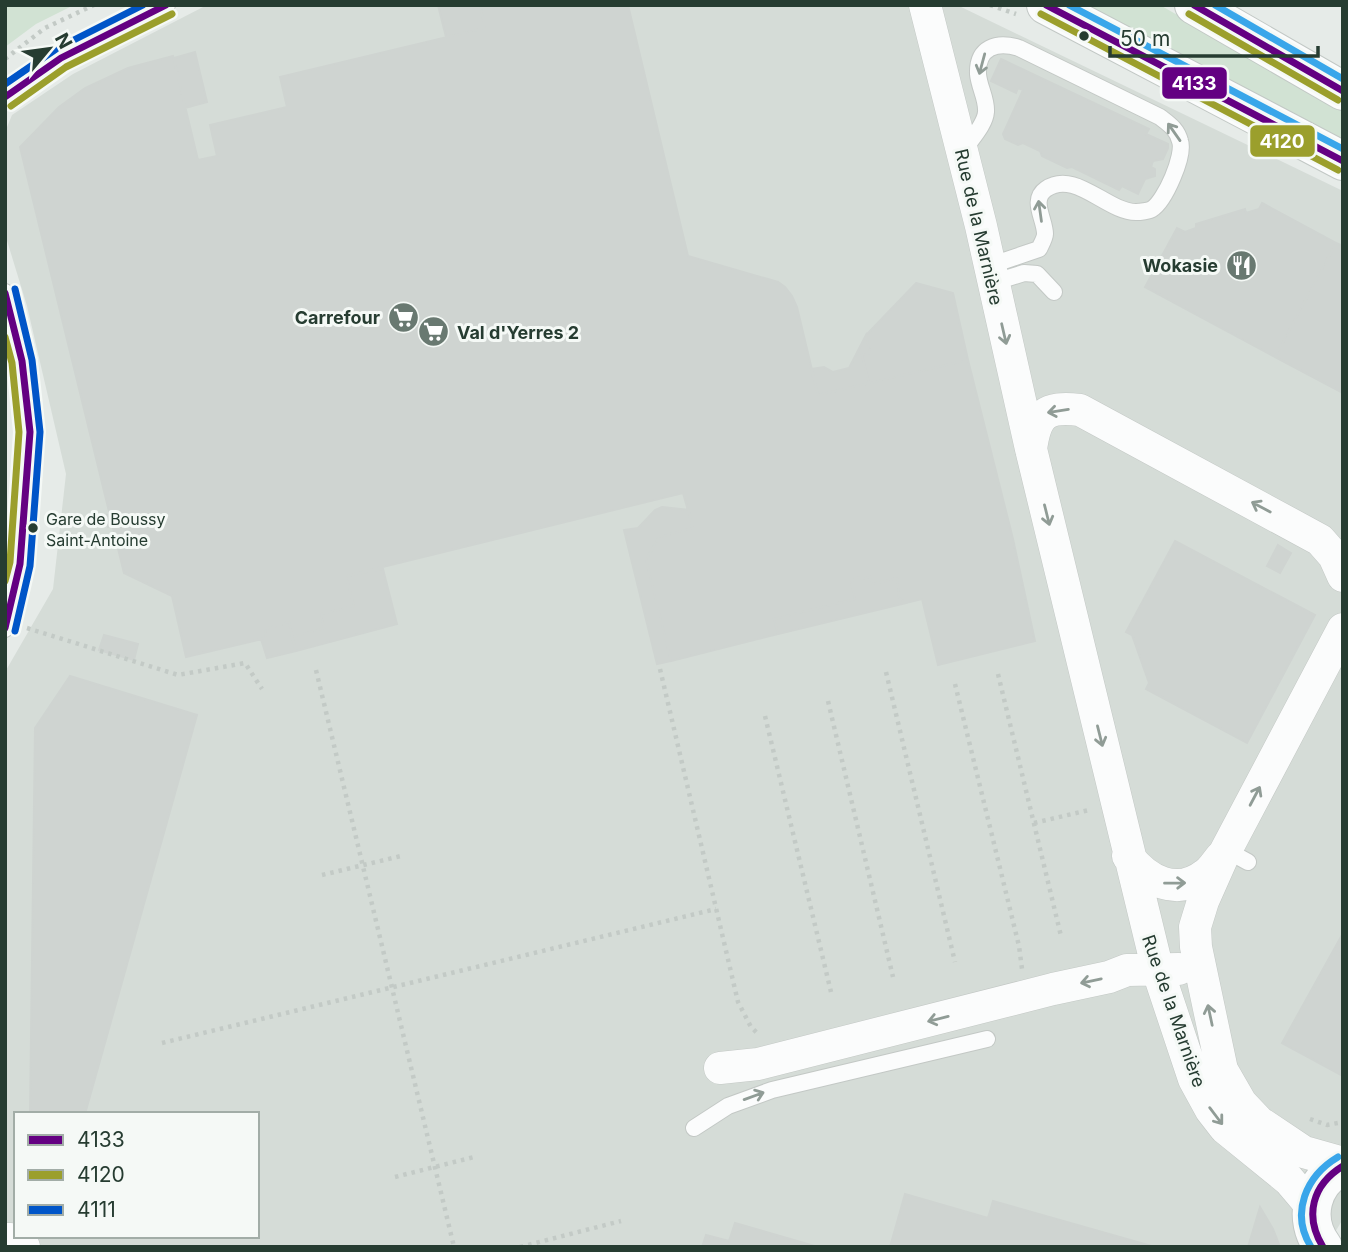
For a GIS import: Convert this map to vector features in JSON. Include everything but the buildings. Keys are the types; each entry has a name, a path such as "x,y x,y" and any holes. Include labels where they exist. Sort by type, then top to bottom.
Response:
{"main road":[{"path":"1046,5 1343,160"},
{"path":"1215,11 1343,91"},
{"path":"1316,1234 1323,1180 1343,1165"}],"street":[{"name":"Rue de la Marnière","path":"925,5 981,226 1031,449 1158,971 1194,1079 1210,1110 1225,1128 1289,1180 1316,1234"},
{"path":"1031,449 1034,430 1042,415 1051,410 1080,410 1332,541 1334,556 1343,576"},
{"name":"Rue de la Marnière","path":"1341,636 1232,856 1203,901 1195,927 1196,947 1222,1070 1241,1103 1259,1122 1304,1152 1343,1165"},
{"name":"Rue de la Marnière","path":"1128,856 1139,870 1153,880 1171,885 1190,882 1206,875 1232,856"},
{"path":"720,1068 758,1064 1109,977 1127,970 1158,971 1200,967"},
{"path":"5,1239 11,1239 24,1247"}],"lane":[{"path":"5,97 61,58 167,5"},
{"path":"962,152 984,119 986,109 978,74 980,60 985,51 1005,44 1019,48 1160,117 1174,127 1181,142 1182,155 1162,198 1152,209 1137,212 1121,209 1072,185 1056,183 1043,191 1038,201 1045,235 1039,249 990,275"},
{"path":"990,275 1037,274 1054,292"},
{"path":"5,292 22,360 30,432 20,564 6,626"},
{"path":"694,1128 727,1106 772,1090 987,1039"}],"path":[{"path":"5,59 46,28 94,5"},
{"path":"6,626 39,631 178,675 245,663 262,689"},
{"path":"660,669 733,983"},
{"path":"316,670 454,1247"},
{"path":"886,672 955,962"},
{"path":"998,674 1061,936"},
{"path":"955,684 1028,997"},
{"path":"828,701 893,977"},
{"path":"765,716 831,992"},
{"path":"1034,823 1089,810"},
{"path":"322,875 401,856"},
{"path":"162,1043 716,909"},
{"path":"395,1177 474,1157"},
{"path":"520,1247 621,1221"}],"shaded area":[{"path":"207,5 957,5 1343,191 1343,1219 1326,1247 5,1247 5,672 53,589 66,474 27,306 5,234 5,132 12,115 73,74"}],"green space":[{"path":"5,5 74,5 36,24 5,47"},
{"path":"1081,5 1160,5 1343,111 1343,146"}],"transit line":[{"name":"4111","path":"5,84 56,49 143,5"},
{"name":"4133","path":"5,97 61,58 166,5"},
{"name":"4133","path":"1046,5 1343,161"},
{"path":"1069,5 1343,149"},
{"name":"4133","path":"1194,5 1343,91"},
{"path":"1215,5 1343,79"},
{"name":"4120","path":"11,106 66,67 172,14"},
{"name":"4120","path":"1041,14 1338,170"},
{"name":"4120","path":"1189,14 1338,100"},
{"name":"4111","path":"15,289 32,360 40,432 30,566 15,631"},
{"name":"4133","path":"5,293 22,361 30,432 20,564 5,628"},
{"name":"4120","path":"5,337 12,363 19,432 10,562 5,581"},
{"path":"1311,1247 1302,1221 1305,1196 1317,1174 1338,1157"},
{"name":"4133","path":"1323,1247 1314,1224 1314,1202 1324,1182 1343,1166"}],"place":[{"name":"Wokasie","path":"1241,265"},
{"name":"Carrefour","path":"403,317"},
{"name":"Val d'Yerres 2","path":"434,332"},
{"name":"Gare de Boussy Saint-Antoine","path":"33,528"}]}
